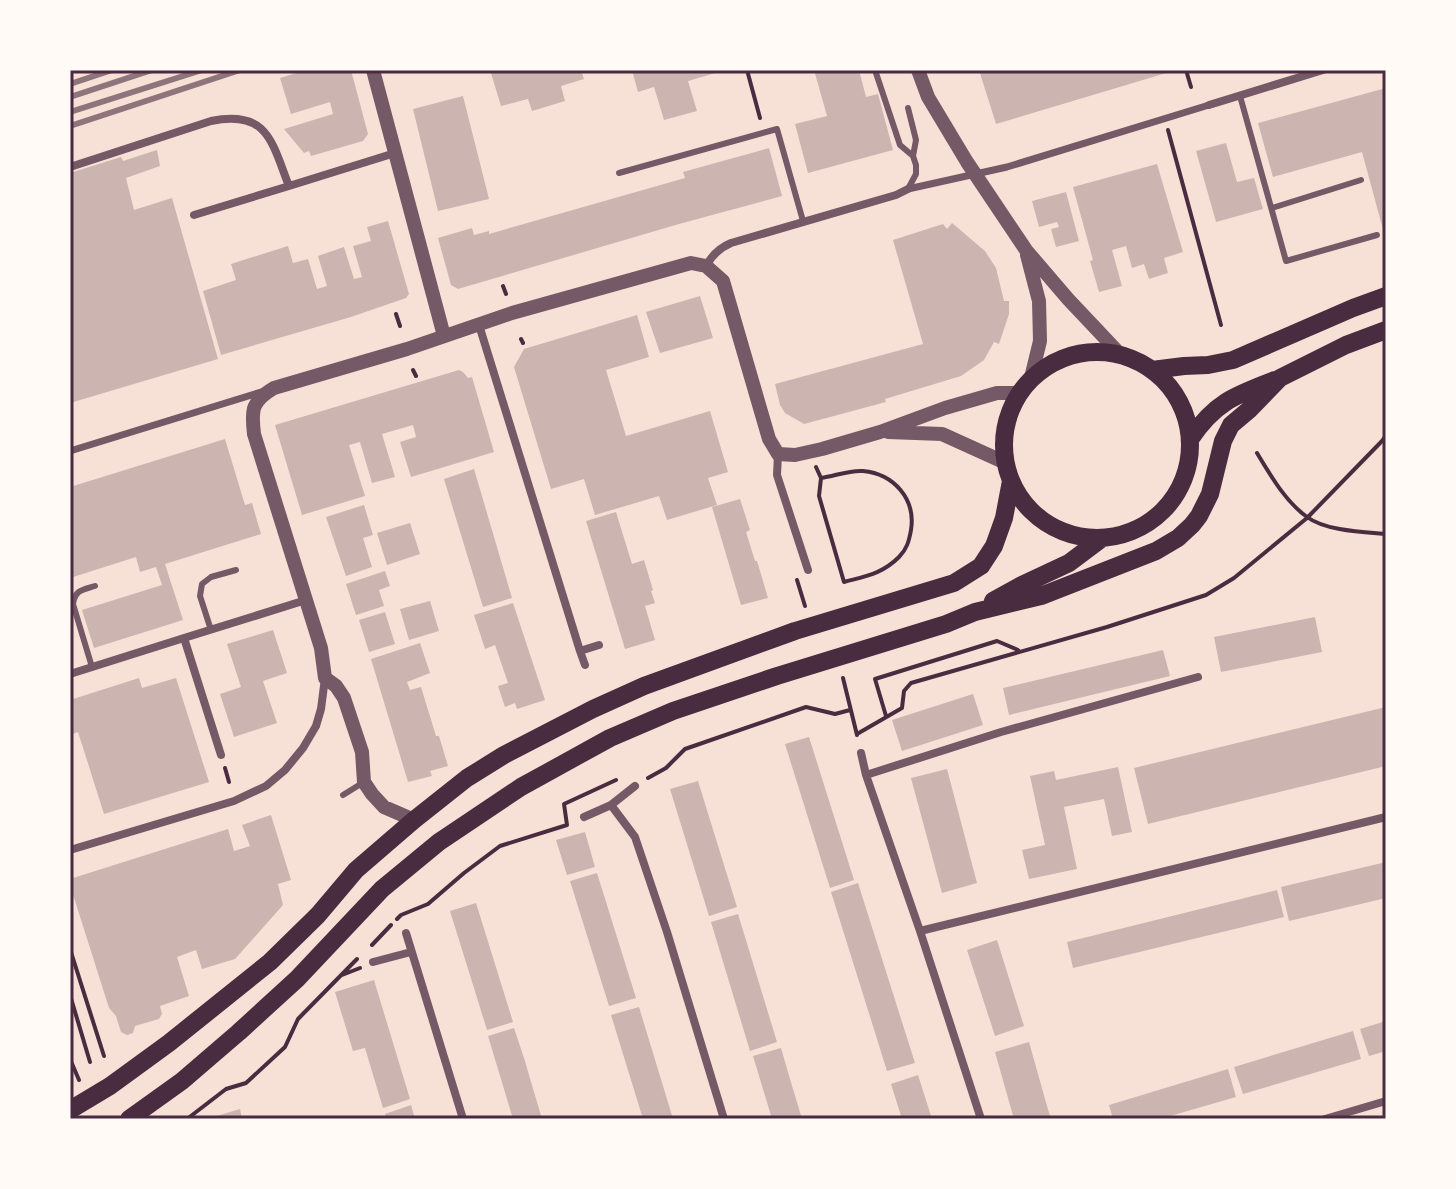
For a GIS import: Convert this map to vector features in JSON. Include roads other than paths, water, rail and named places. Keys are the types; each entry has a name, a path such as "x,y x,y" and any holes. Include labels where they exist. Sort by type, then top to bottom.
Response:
{"main road":[{"path":"1152,370 1233,360 1386,296"},
{"path":"1191,438 1202,422 1223,402 1346,345 1386,330"},
{"path":"70,1110 110,1086 169,1043 270,962 318,915 356,870 467,778 504,755 644,686 811,626 954,583 981,566 994,546 1004,518 1008,472 1004,439 1009,415 1025,386 1046,366 1080,352 1118,352 1137,359 1152,370 1171,389 1185,412 1191,438 1189,463 1181,487 1167,508 1148,524 1126,535 1101,539 1078,537 1057,530 1022,501 1008,472"},
{"path":"975,612 1041,596 1135,560 1178,538 1199,516 1210,494 1231,425 1280,378"},
{"path":"129,1119 182,1081 239,1032 297,979 382,889 439,842 521,787 610,738 673,711 975,612 1069,563 1101,539"}],"street":[{"path":"373,70 444,336"},
{"path":"918,70 928,97 1026,250 1118,352"},
{"path":"706,266 722,247 803,221 908,189 1007,167 1323,70"},
{"path":"70,167 227,117 245,119 261,127 271,140 289,186"},
{"path":"194,215 395,153"},
{"path":"778,454 795,455 822,449 945,408 1025,386 1040,341 1039,301 1026,250"},
{"path":"70,451 691,263 706,266 723,281 728,294 769,439 778,454 777,475 808,570"},
{"path":"479,325 585,665"},
{"path":"70,850 234,801 266,786 285,770 316,726 325,678 321,648 254,434 252,416 255,404 274,388"},
{"path":"880,432 942,434 1008,472"},
{"path":"70,674 306,600"},
{"path":"184,638 221,755"},
{"path":"580,651 599,645"},
{"path":"866,775 1001,732 1198,677"},
{"path":"325,678 336,686 344,698 362,752 364,782 384,807 414,820"},
{"path":"861,753 981,1119"},
{"path":"584,817 611,805 635,786"},
{"path":"611,805 635,837 724,1119"},
{"path":"920,931 1386,817"},
{"path":"406,933 463,1119"},
{"path":"373,962 411,952"},
{"path":"1325,1119 1386,1101"}],"lane":[{"path":"875,70 900,145 913,156"},
{"path":"1240,96 1286,261 1377,235"},
{"path":"908,108 916,140 913,156 916,174 908,189"},
{"path":"619,173 777,129 803,221"},
{"path":"1272,208 1361,180"},
{"path":"211,630 200,596 202,584 211,577 236,570"},
{"path":"92,667 73,604 80,591 95,586"},
{"path":"343,795 364,782"}],"railway":[{"path":"70,84 112,70"},
{"path":"70,97 152,70"},
{"path":"70,112 202,70"},
{"path":"70,126 240,70"}]}
